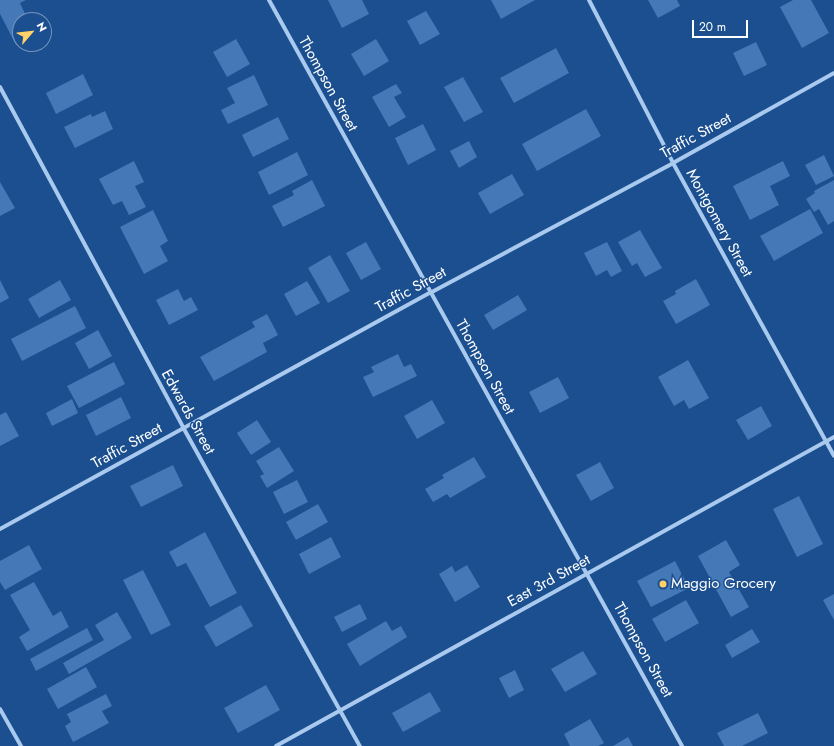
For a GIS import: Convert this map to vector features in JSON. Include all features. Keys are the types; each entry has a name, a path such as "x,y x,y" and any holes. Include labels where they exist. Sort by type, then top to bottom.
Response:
{"street":[{"name":"Thompson Street","path":"268,0 682,746"},
{"name":"Montgomery Street","path":"589,0 673,164 834,456"},
{"name":"Traffic Street","path":"0,529 430,293 673,164 834,74"},
{"name":"Edwards Street","path":"0,87 184,429 360,746"},
{"name":"East 3rd Street","path":"276,746 834,437"},
{"path":"0,709 21,746"}],"building":[{"path":"0,0 26,0 20,3 24,12 12,12 12,37 0,14"},
{"path":"328,0 362,0 369,14 342,28"},
{"path":"491,0 535,0 501,19"},
{"path":"648,0 677,0 680,6 658,18"},
{"path":"793,0 811,0 829,33 802,48 780,7"},
{"path":"426,11 440,34 420,45 407,21"},
{"path":"236,39 250,64 227,77 213,52"},
{"path":"376,39 389,61 364,76 351,54"},
{"path":"756,42 767,65 744,76 733,53"},
{"path":"556,48 569,73 514,103 500,78"},
{"path":"83,74 93,95 56,114 46,93"},
{"path":"254,75 268,105 228,124 221,110 235,103 227,88"},
{"path":"463,77 483,112 464,122 444,87"},
{"path":"396,84 402,93 394,97 406,117 389,127 372,97"},
{"path":"586,109 601,136 537,171 522,144"},
{"path":"105,111 113,129 75,148 64,127 91,114 92,117"},
{"path":"278,117 289,139 253,157 242,135"},
{"path":"423,124 436,150 408,165 395,138"},
{"path":"469,141 477,157 459,168 450,151"},
{"path":"297,152 308,175 269,195 258,172"},
{"path":"824,155 834,176 816,185 805,165"},
{"path":"134,161 144,182 135,186 146,207 129,215 122,201 113,205 99,179"},
{"path":"783,161 790,176 770,186 779,205 750,220 733,186"},
{"path":"512,174 524,195 490,214 478,193"},
{"path":"312,180 325,206 283,227 272,206 294,195 292,191"},
{"path":"834,180 834,221 828,225 819,209 814,212 806,199 815,193 814,191"},
{"path":"0,182 15,208 0,216"},
{"path":"810,209 823,233 774,261 760,236"},
{"path":"153,210 168,241 160,246 168,261 144,274 120,227"},
{"path":"640,230 662,268 645,277 637,263 632,266 618,242"},
{"path":"366,242 381,269 361,280 346,253"},
{"path":"607,242 622,271 611,277 607,270 596,276 584,253"},
{"path":"330,255 350,291 328,303 308,268"},
{"path":"696,279 710,305 676,324 663,301 676,294 675,291"},
{"path":"0,280 9,298 0,303"},
{"path":"60,280 71,300 39,318 28,299"},
{"path":"307,281 320,303 296,316 284,294"},
{"path":"178,289 184,301 191,297 198,310 169,325 156,300"},
{"path":"518,295 527,310 493,330 484,315"},
{"path":"75,306 86,328 22,361 11,339"},
{"path":"267,314 278,335 263,343 267,352 214,381 200,357 255,327 252,322"},
{"path":"98,330 112,356 89,369 75,343"},
{"path":"398,354 404,367 411,364 417,376 373,397 363,377 374,372 371,367"},
{"path":"688,360 709,398 689,409 684,400 674,406 658,377"},
{"path":"114,362 125,384 79,408 67,386"},
{"path":"558,377 569,398 540,413 529,392"},
{"path":"121,397 131,418 96,436 86,415"},
{"path":"72,399 78,413 52,426 46,413"},
{"path":"432,400 445,423 417,439 404,416"},
{"path":"761,406 772,426 748,440 736,420"},
{"path":"6,412 19,436 0,446 0,415"},
{"path":"257,420 271,442 251,455 237,433"},
{"path":"279,447 294,471 267,488 260,476 264,474 256,461"},
{"path":"474,457 486,477 450,498 447,494 433,502 425,489 444,478 442,475"},
{"path":"600,462 614,488 591,501 576,475"},
{"path":"173,465 183,486 141,507 130,486"},
{"path":"297,480 308,502 284,514 273,492"},
{"path":"799,496 823,544 797,557 773,509"},
{"path":"318,504 328,522 296,540 286,522"},
{"path":"205,532 237,593 210,607 186,563 177,567 169,552"},
{"path":"331,537 341,557 309,574 299,554"},
{"path":"726,540 740,565 729,572 749,607 731,617 698,556"},
{"path":"29,545 42,569 5,590 0,582 0,561"},
{"name":"Maggio Grocery","path":"675,561 689,588 651,607 637,581"},
{"path":"467,565 480,587 455,602 439,574 452,566 455,572"},
{"path":"143,570 171,625 151,635 123,580"},
{"path":"34,582 53,616 61,611 69,627 27,651 19,637 30,630 10,595"},
{"path":"834,594 834,620 823,600"},
{"path":"686,600 699,623 665,642 652,619"},
{"path":"360,604 367,619 342,632 334,617"},
{"path":"241,605 253,626 216,647 204,626"},
{"path":"117,612 132,638 69,674 63,663 104,640 95,625"},
{"path":"386,621 392,631 401,626 407,637 360,666 347,644"},
{"path":"87,628 93,640 36,671 30,659"},
{"path":"752,629 760,642 732,658 725,645"},
{"path":"583,651 597,674 565,692 551,669"},
{"path":"86,667 97,687 58,709 47,689"},
{"path":"515,670 524,690 509,698 499,678"},
{"path":"266,685 280,710 238,733 224,708"},
{"path":"430,692 441,711 403,732 392,713"},
{"path":"106,694 112,706 102,711 109,723 73,742 65,726 71,722 67,714"},
{"path":"758,713 768,733 742,746 724,746 717,733"},
{"path":"590,719 604,743 598,746 570,746 564,734"},
{"path":"628,737 633,746 613,746"}],"place":[{"name":"Maggio Grocery","path":"663,584"}]}
